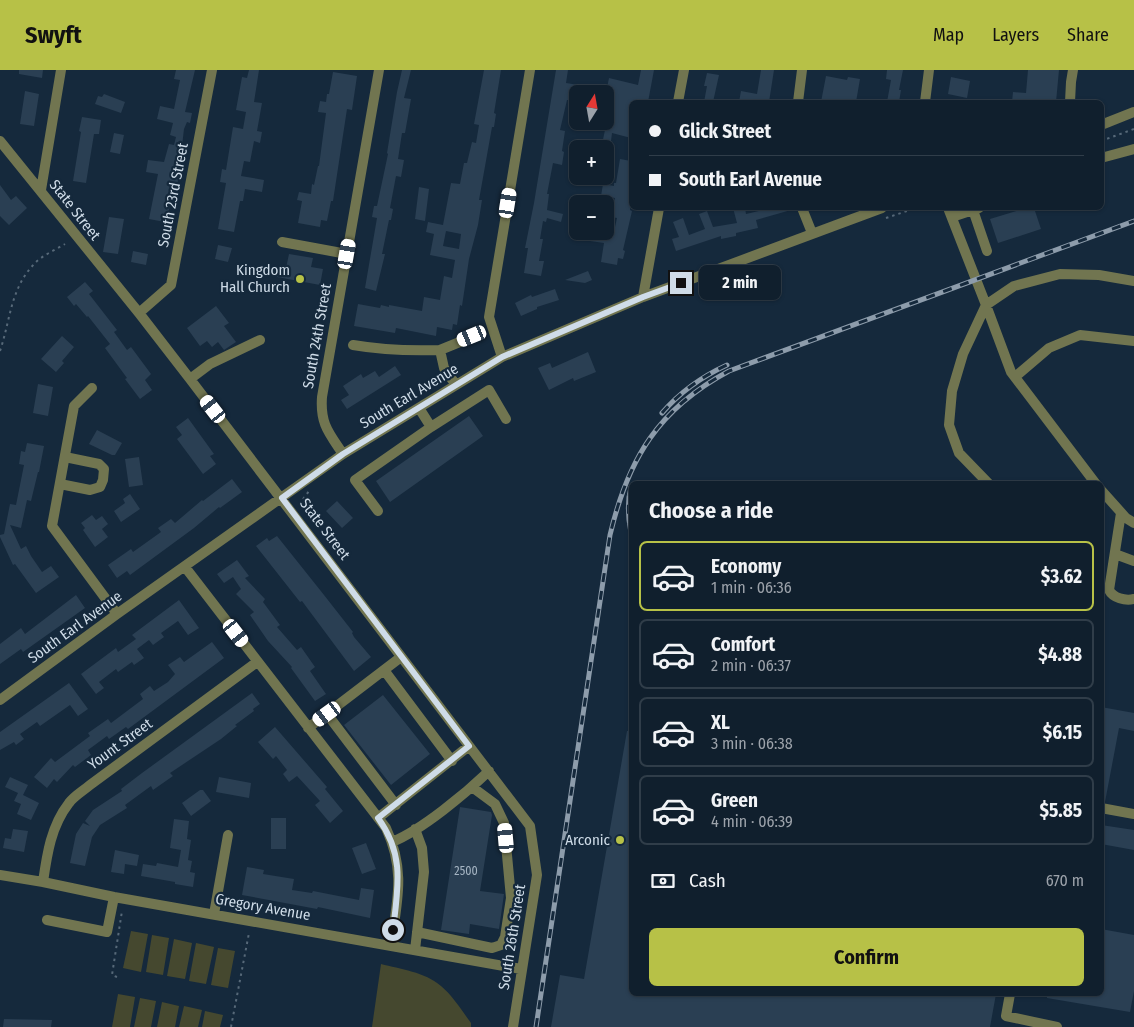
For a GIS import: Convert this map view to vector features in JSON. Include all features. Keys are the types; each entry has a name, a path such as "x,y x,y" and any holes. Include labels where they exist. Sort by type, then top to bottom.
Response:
{"street":[{"path":"41,190 61,70"},
{"name":"South 23rd Street","path":"139,313 171,285 212,70"},
{"name":"South 24th Street","path":"343,454 327,430 321,413 322,397 379,70"},
{"path":"502,357 489,317 530,70"},
{"path":"678,100 684,70"},
{"path":"798,100 802,70"},
{"path":"924,100 929,70"},
{"path":"1070,100 1073,70"},
{"path":"1104,124 1134,112"},
{"name":"State Street","path":"0,141 139,313 489,771 530,826 534,851"},
{"path":"1104,157 1134,149"},
{"path":"643,297 659,210"},
{"path":"803,210 812,234"},
{"name":"South Earl Avenue","path":"0,700 117,614 343,454 502,357 643,297 877,210"},
{"path":"967,210 950,212 1011,372 1094,481"},
{"path":"976,210 987,251"},
{"path":"282,242 347,254"},
{"path":"986,481 959,454 949,425 952,391 963,354 986,305 1014,286 1060,274 1099,275 1134,281"},
{"path":"1015,377 1049,348 1080,335 1134,341"},
{"path":"353,345 409,351 440,350 472,336"},
{"path":"190,379 210,364 260,340"},
{"path":"440,350 444,368 456,385"},
{"path":"92,388 74,406 52,526 117,614"},
{"path":"378,511 355,480 488,390 506,419"},
{"path":"419,408 431,427"},
{"path":"60,484 90,490 100,487 103,480 104,469 100,464 65,457"},
{"path":"1104,493 1126,518 1134,523"},
{"path":"1121,513 1109,590 1117,598 1134,599"},
{"path":"1115,554 1134,562"},
{"path":"185,567 386,828 398,860 399,882 391,946"},
{"path":"308,728 401,657"},
{"name":"Yount Street","path":"43,882 49,844 56,824 69,802 258,662"},
{"path":"384,670 452,761"},
{"path":"327,714 396,805"},
{"path":"378,818 469,746"},
{"path":"392,842 415,829 472,788 489,771"},
{"path":"417,932 492,948 501,945 506,937 512,898 504,823 495,804 472,788"},
{"path":"1104,809 1134,814"},
{"path":"415,829 422,848 424,872 415,950"},
{"path":"214,914 228,835"},
{"name":"South 26th Street","path":"513,1027 537,874 534,851"},
{"name":"Gregory Avenue","path":"0,875 521,969"},
{"path":"47,920 107,932 114,897"},
{"path":"1010,996 1006,1016 1019,1023 1057,1027"}],"path":[{"path":"1104,140 1134,130"},
{"path":"884,219 910,210"},
{"path":"0,351 9,310 19,283 36,261 64,244"},
{"path":"303,499 313,487"},
{"path":"117,977 112,975 123,908"},
{"path":"231,1027 249,933"},
{"path":"231,999 236,1000"}],"green space":[{"path":"131,931 148,934 141,972 123,968"},
{"path":"152,935 169,938 163,975 146,972"},
{"path":"174,939 192,943 185,979 167,976"},
{"path":"196,943 214,947 206,984 189,981"},
{"path":"218,948 235,951 228,988 211,985"},
{"path":"381,964 428,977 435,981 453,999 471,1023 471,1027 372,1027"},
{"path":"118,994 135,997 130,1027 112,1027"},
{"path":"140,998 156,1001 151,1027 134,1027"},
{"path":"162,1002 179,1006 175,1027 157,1027"},
{"path":"184,1006 202,1010 198,1027 179,1027"},
{"path":"205,1011 223,1015 220,1027 202,1027"}],"building":[{"path":"19,70 43,70 42,78 19,74"},
{"path":"176,70 195,70 185,112 192,113 190,123 187,122 184,129 176,197 172,196 168,214 171,215 170,223 149,219 158,174 146,172 148,160 164,162 169,144 174,145 176,137 170,135 173,123 157,119 160,106 174,109 180,80 174,79"},
{"path":"249,70 259,70 254,102 262,103 257,131 262,132 260,143 254,141 250,162 244,161 241,176 264,180 262,192 245,189 243,201 240,201 234,232 218,229 226,183 220,182 222,169 226,170 233,127 243,129 246,112 236,110 242,77 247,78"},
{"path":"402,70 411,70 404,98 411,99 405,133 402,133 398,159 404,160 401,177 396,176 390,208 393,209 391,220 389,220 382,254 385,254 376,291 365,288 377,218 372,217 374,206 377,206 388,154"},
{"path":"484,70 501,70 494,113 496,114 494,127 492,127 479,200 482,200 478,225 469,259 462,306 460,305 457,325 453,324 452,330 437,327 436,336 396,328 395,333 354,326 358,304 380,308 381,305 389,307 389,305 422,311 424,297 440,300 444,276 452,278 455,260 430,255 434,234 426,232 428,222 443,225 451,183 460,184 464,163 467,163 472,142 476,143 479,125 474,124","holes":["446,231 461,234 459,249 443,246"]},
{"path":"556,70 568,70 566,83 579,85 569,85 569,96 560,130 565,131 562,165 553,163 547,194 549,194 547,210 563,214 561,222 547,218 546,222 543,221 540,239 543,239 539,261 544,261 541,276 524,273 528,248 525,248"},
{"path":"641,70 654,70 648,100 629,100 629,137 612,133 611,140 603,140 605,130 614,130 614,85 608,85 609,78 638,85"},
{"path":"761,70 774,70 769,100 739,100 741,91 757,94"},
{"path":"887,70 903,70 899,90 901,90 899,100 887,100 891,80 886,79"},
{"path":"1028,70 1059,70 1056,100 1012,100 1013,92 1026,93"},
{"path":"333,72 357,76 352,110 347,109 333,201 331,201 327,221 321,220 320,227 298,223 302,201 297,200 299,192 311,194 312,184 314,185 319,166 326,113 318,112 320,101 326,102 327,94 329,94"},
{"path":"707,73 719,75 713,100 704,100 707,86 704,86"},
{"path":"826,76 847,80 848,77 860,79 856,100 821,100"},
{"path":"951,77 970,81 967,98 948,94"},
{"path":"25,91 39,94 34,126 20,124"},
{"path":"104,94 125,102 121,113 95,104 98,96 102,97"},
{"path":"82,117 101,120 99,134 94,134 86,183 73,181"},
{"path":"114,133 124,135 120,154 110,152"},
{"path":"620,159 629,161 629,210 632,211 623,250 625,251 623,259 618,258 617,265 601,262 604,243 590,241 614,240 617,218 614,218 615,198 614,195 601,195 603,185 614,186 614,183 616,183"},
{"path":"0,185 11,200 16,196 27,208 9,225 0,216"},
{"path":"419,187 429,189 425,221 415,219"},
{"path":"734,210 745,210 746,214 763,210 791,210 756,220 758,228 736,233 736,236 721,239 721,236 676,251 672,239 679,237 673,222 683,218 689,235 705,229 699,214 707,211 713,227 737,223"},
{"path":"1019,210 1035,210 1041,229 998,243 990,219"},
{"path":"109,217 124,219 118,254 103,252"},
{"path":"218,245 232,248 228,262 215,259"},
{"path":"133,251 148,254 146,265 131,262"},
{"path":"289,254 313,258 311,267 323,269 320,285 277,277 279,267 286,268"},
{"path":"588,271 592,280 585,283 565,280"},
{"path":"85,282 93,291 89,294 117,330 114,332 127,350 131,347 151,374 145,380 152,390 140,399 105,348 110,344 88,316 76,304 74,306 67,297"},
{"path":"555,289 559,300 537,307 537,309 521,316 515,303 531,295 532,297"},
{"path":"216,306 229,323 224,326 236,342 224,350 218,342 212,347 207,341 200,346 187,328"},
{"path":"62,336 74,347 62,361 64,363 56,372 41,359"},
{"path":"588,352 596,372 574,381 573,378 549,390 538,368 550,363 552,368"},
{"path":"395,366 401,375 347,409 341,400 349,395 343,386 361,374 363,378 375,371 379,377"},
{"path":"38,384 53,387 48,416 33,413"},
{"path":"469,416 483,436 390,502 376,481"},
{"path":"188,418 214,454 210,456 216,464 203,474 177,439 182,435 176,427"},
{"path":"97,430 122,443 115,455 89,444"},
{"path":"27,443 44,446 39,472 31,501 27,500 21,528 10,525 21,549 26,546 42,572 51,566 59,577 36,593 15,564 13,565 0,537 0,535 4,534 10,504 16,505 24,465 19,464 21,451 25,452"},
{"path":"139,457 143,485 129,487 125,459"},
{"path":"232,479 242,492 219,507 194,528 130,575 127,571 117,578 108,565 131,549 133,552 161,532 158,528 171,519 175,523 202,500"},
{"path":"130,494 140,509 121,522 114,511 125,503 123,499"},
{"path":"337,501 353,518 342,528 326,511"},
{"path":"92,515 96,520 102,516 108,524 102,529 108,537 95,547 83,530 85,528 81,523"},
{"path":"277,536 371,657 354,671 302,601 300,602 256,546 267,538 269,541"},
{"path":"237,560 249,576 245,578 265,599 263,602 280,625 277,627 297,650 301,647 315,667 310,671 326,694 315,701 292,667 268,641 250,615 254,612 236,594 241,589 233,577 224,583 217,574"},
{"path":"76,595 85,608 23,652 21,649 0,664 0,644 21,628 25,634"},
{"path":"179,600 199,628 188,635 178,621 161,633 164,637 153,645 149,640 137,649 144,658 134,665 132,662 118,672 116,669 99,682 104,688 96,694 81,674 116,648 118,652 136,639 132,635"},
{"path":"212,642 224,658 128,729 126,727 109,739 107,736 88,750 91,755 75,767 73,765 57,782 54,779 47,788 34,777 51,758 55,762 90,736 88,733 108,719 111,723 143,699 140,694 150,686 154,691 168,682 175,674 168,665 180,657 184,662"},
{"path":"69,683 88,709 78,716 70,705 40,726 37,722 20,734 24,739 16,745 14,742 0,750 0,732"},
{"path":"252,693 260,704 253,709 254,711 235,725 237,726 221,739 170,773 173,776 153,790 151,786 125,805 127,808 100,825 92,837 85,866 70,863 76,834 83,823 90,826 85,821 93,810 122,791 121,789 142,773"},
{"path":"383,695 430,754 391,785 344,725"},
{"path":"1104,708 1134,713 1134,731 1119,728 1105,802"},
{"path":"275,727 327,787 325,789 343,811 330,823 315,805 320,801 297,776 289,782 283,774 287,770 276,756 273,759 258,742"},
{"name":"Arconic","path":"627,731 629,731 629,996 996,996 990,1027 551,1027 560,975 584,979"},
{"path":"10,777 28,785 23,795 39,803 31,820 17,814 21,804 14,801 18,793 5,787"},
{"path":"219,777 251,783 249,798 216,792"},
{"path":"200,790 203,790 211,801 191,816 182,803"},
{"path":"460,807 491,812 492,815 480,891 504,894 499,929 470,924 469,934 441,930"},
{"path":"271,818 286,818 286,849 271,849"},
{"path":"174,819 189,821 187,839 191,840 188,860 192,861 190,872 195,873 193,887 141,876 143,864 156,866 157,863 178,867 181,850 170,848"},
{"path":"1104,825 1134,830 1134,850 1104,845"},
{"path":"13,829 28,831 24,852 3,848 5,838 11,839"},
{"path":"366,843 376,869 362,874 352,848"},
{"path":"115,850 139,855 137,866 125,864 124,874 111,872"},
{"path":"247,867 264,870 263,874 294,879 292,890 312,893 313,891 359,900 361,888 374,890 370,918 318,907 317,909 242,895"},
{"path":"1104,930 1134,935 1134,991 1130,1012 1047,998 1047,996 1104,996"},
{"path":"4,1019 52,1020 51,1027 3,1027"}],"railway":[{"path":"536,1027 610,535 626,483 650,439 683,402 704,386 729,371 1134,221"},
{"path":"662,413 676,398 692,386 727,365"},
{"path":"629,498 629,522"}],"place":[{"name":"Kingdom Hall Church","path":"300,279"},
{"name":"Arconic","path":"620,840"}],"route":[{"path":"393,930 399,882 398,860 386,828 378,818 469,746 282,498 343,454 502,357 643,297 681,283"}]}
